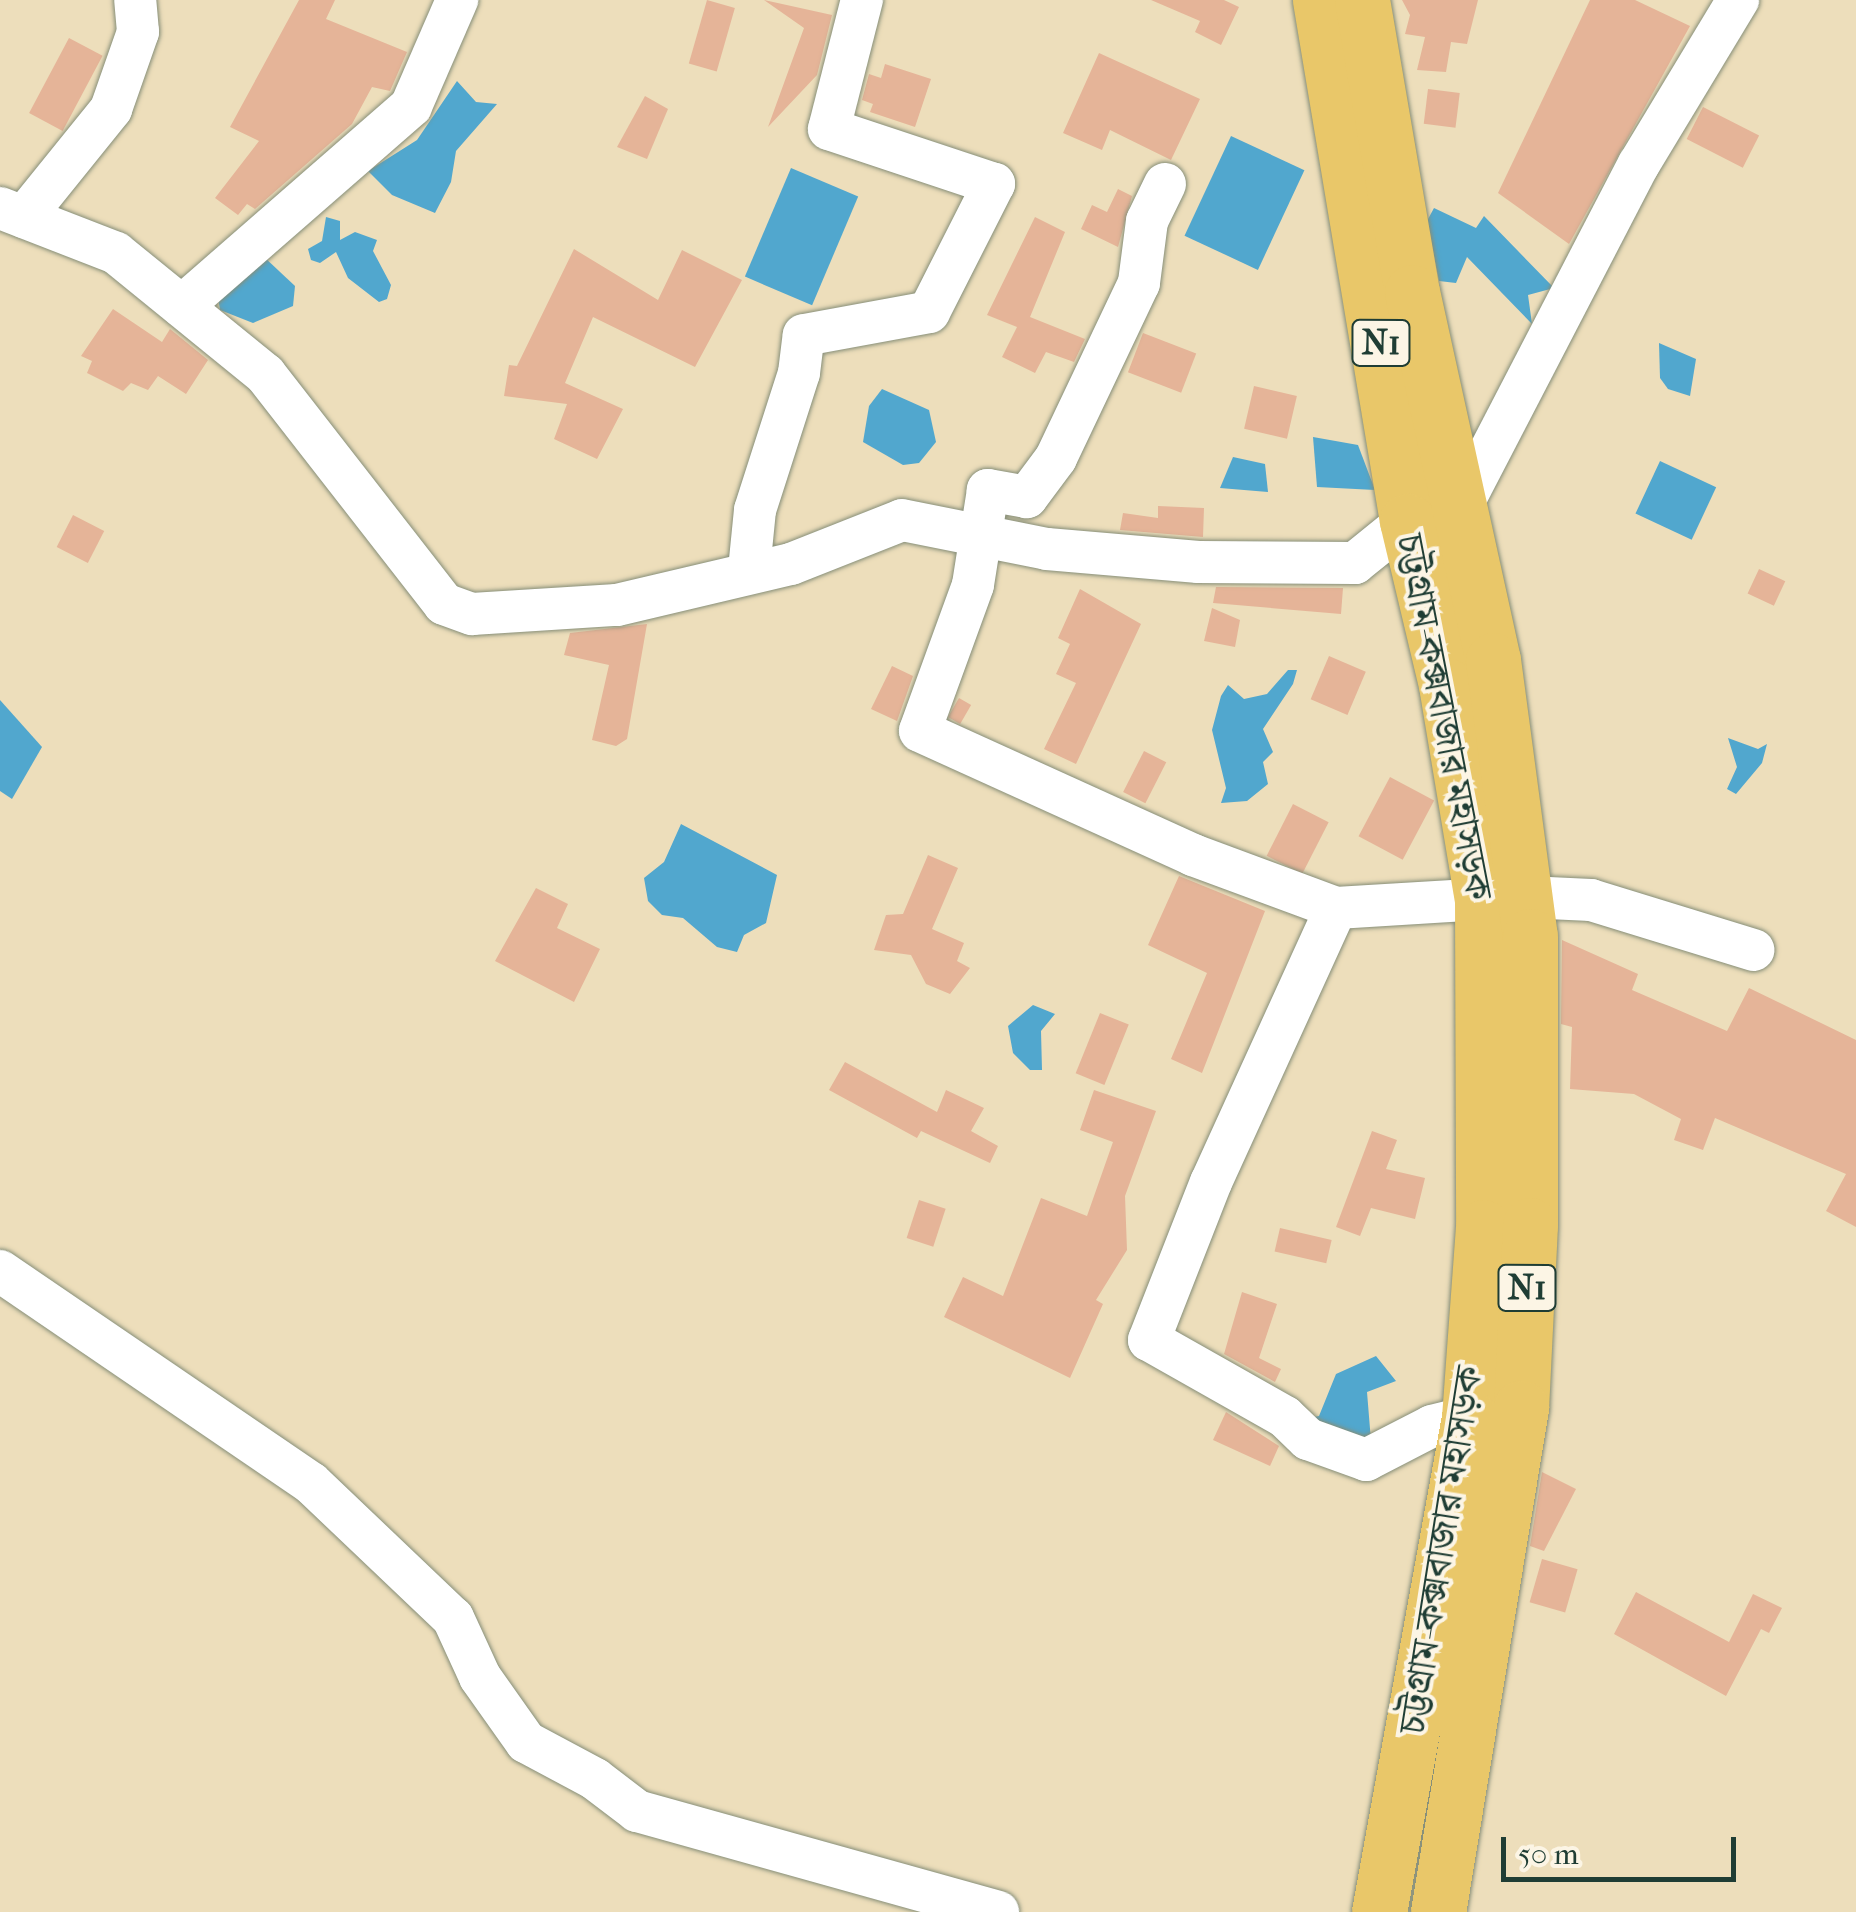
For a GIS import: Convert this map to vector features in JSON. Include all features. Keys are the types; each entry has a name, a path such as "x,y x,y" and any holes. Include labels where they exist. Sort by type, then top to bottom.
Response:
{"highway":[{"name":"চট্টগ্রাম-কক্সবাজার মহাসড়ক","path":"1320,0 1407,521 1446,685 1504,898 1469,1417 1379,1912"},
{"name":"চট্টগ্রাম-কক্সবাজার মহাসড়ক","path":"1362,0 1412,292 1462,505 1493,660 1504,898 1530,1225 1521,1408 1438,1912"}],"street":[{"path":"135,0 138,32 111,110 12,213 116,252 265,374 444,604 472,614 617,605 749,570 790,564 902,520 983,536 1198,562 1355,563 1407,521"},
{"path":"182,306 411,106 456,0"},
{"path":"749,570 755,510 800,373 804,335 929,312 994,184 829,129 862,0"},
{"path":"1462,505 1639,164 1738,0"},
{"path":"1165,184 1147,222 1139,283 1056,458 1027,497 988,490 973,585 920,731 1193,855 1336,908 1504,898 1590,900 1754,950"},
{"path":"1336,908 1211,1182 1149,1340 1285,1417 1308,1440 1366,1460 1432,1426 1469,1417"},
{"path":"0,1271 311,1483 453,1618 480,1676 526,1742 594,1779 636,1811 998,1912"}],"water":[{"path":"457,81 476,102 497,104 456,151 451,182 435,213 392,195 368,171 417,140"},
{"path":"1231,136 1304,170 1258,270 1185,236"},
{"path":"791,168 858,197 812,305 745,277"},
{"path":"1434,208 1476,228 1484,216 1554,288 1528,295 1532,324 1467,257 1456,283 1439,281 1427,221"},
{"path":"326,217 340,221 340,240 355,232 377,240 373,251 391,285 387,299 379,302 348,278 336,252 320,263 311,260 308,249 322,241"},
{"path":"263,256 295,286 293,306 253,323 220,310 218,297"},
{"path":"1659,343 1696,359 1690,396 1668,389 1660,378"},
{"path":"882,389 929,410 936,442 919,463 903,465 863,442 869,406"},
{"path":"1313,437 1358,445 1375,490 1317,487"},
{"path":"1233,457 1265,464 1268,492 1220,488"},
{"path":"1660,461 1716,487 1692,540 1635,514"},
{"path":"1288,670 1297,670 1293,684 1263,729 1273,752 1263,762 1268,784 1247,801 1221,803 1226,788 1212,730 1221,696 1228,685 1244,699 1267,694"},
{"path":"0,700 42,747 12,799 0,791"},
{"path":"1728,738 1758,749 1767,744 1762,763 1736,794 1727,789 1737,767"},
{"path":"681,824 777,875 766,923 744,935 737,952 717,947 683,918 662,915 648,901 644,878 664,862"},
{"path":"1033,1005 1055,1014 1041,1031 1042,1070 1030,1070 1013,1053 1008,1026"},
{"path":"1376,1356 1396,1381 1367,1392 1371,1441 1297,1421 1319,1416 1336,1374"}],"building":[{"path":"299,0 335,0 326,19 407,52 390,91 372,87 352,124 255,209 247,204 238,215 215,198 259,141 230,127"},
{"path":"707,0 735,8 717,71 689,63"},
{"path":"764,0 832,15 817,75 768,127 804,28"},
{"path":"1151,0 1224,0 1239,7 1221,45 1195,32 1200,21"},
{"path":"1402,0 1478,0 1467,44 1451,42 1446,72 1417,70 1425,37 1405,34 1410,15"},
{"path":"1590,0 1635,0 1690,26 1569,244 1498,193"},
{"path":"69,38 103,56 63,131 29,113"},
{"path":"1099,53 1200,99 1171,160 1110,130 1102,150 1063,133"},
{"path":"885,64 931,79 915,127 870,112 873,104 862,100 869,74 881,78"},
{"path":"1428,89 1460,93 1455,128 1424,124"},
{"path":"645,96 668,109 647,159 617,147"},
{"path":"1703,107 1759,136 1743,168 1687,139"},
{"path":"1118,189 1132,196 1118,247 1081,229 1092,205 1107,212"},
{"path":"1035,217 1065,232 1030,317 1085,339 1074,362 1046,352 1035,373 1002,357 1017,327 987,315"},
{"path":"574,249 658,300 682,250 742,280 695,367 593,317 565,383 623,409 597,459 554,439 567,404 504,396 509,365 517,366"},
{"path":"113,309 162,342 170,329 208,360 186,394 158,376 148,390 131,383 123,391 87,373 92,361 81,356"},
{"path":"1143,333 1196,353 1181,393 1128,372"},
{"path":"1254,386 1297,396 1287,439 1244,429"},
{"path":"1158,506 1204,508 1203,537 1120,530 1123,513 1158,518"},
{"path":"73,515 104,531 88,563 57,547"},
{"path":"1759,569 1785,581 1774,606 1748,593"},
{"path":"1216,587 1343,588 1341,614 1213,603"},
{"path":"1080,589 1141,624 1076,764 1044,749 1076,683 1056,674 1070,644 1058,638"},
{"path":"1212,608 1240,620 1235,647 1204,641"},
{"path":"647,624 627,739 616,746 592,740 609,665 564,655 570,633"},
{"path":"1329,656 1366,672 1347,715 1311,699"},
{"path":"892,666 913,676 897,721 871,709"},
{"path":"959,698 971,705 960,724 948,717"},
{"path":"1144,751 1166,762 1145,803 1123,792"},
{"path":"1390,777 1434,800 1403,860 1359,836"},
{"path":"1293,804 1329,822 1302,874 1267,856"},
{"path":"928,855 958,868 932,929 964,943 957,961 970,968 950,994 926,984 911,955 874,950 886,915 903,914"},
{"path":"1179,876 1265,911 1202,1073 1171,1059 1207,973 1148,945"},
{"path":"536,888 568,904 557,928 600,949 574,1002 495,961"},
{"path":"1562,940 1638,974 1632,990 1727,1031 1749,988 1856,1040 1856,1227 1826,1211 1846,1174 1715,1118 1703,1150 1674,1140 1681,1119 1634,1094 1570,1089 1572,1027 1561,1024"},
{"path":"1100,1013 1129,1025 1104,1085 1076,1073"},
{"path":"845,1062 937,1112 946,1090 984,1108 971,1131 998,1146 990,1163 921,1131 917,1138 829,1090"},
{"path":"1094,1090 1156,1111 1125,1196 1127,1250 1096,1300 1103,1304 1070,1378 944,1317 963,1277 1003,1296 1041,1198 1087,1216 1113,1142 1080,1130"},
{"path":"1372,1131 1397,1140 1386,1169 1425,1178 1415,1219 1371,1208 1360,1236 1336,1227"},
{"path":"919,1200 946,1209 933,1247 907,1238"},
{"path":"1280,1228 1332,1240 1326,1263 1275,1251"},
{"path":"1242,1292 1277,1304 1259,1358 1281,1369 1275,1382 1224,1354"},
{"path":"1226,1412 1279,1446 1270,1466 1213,1440"},
{"path":"1542,1472 1576,1489 1544,1551 1530,1546"},
{"path":"1542,1559 1578,1569 1565,1612 1530,1602"},
{"path":"1636,1592 1729,1642 1753,1594 1782,1608 1769,1633 1761,1629 1726,1696 1614,1634"}]}
